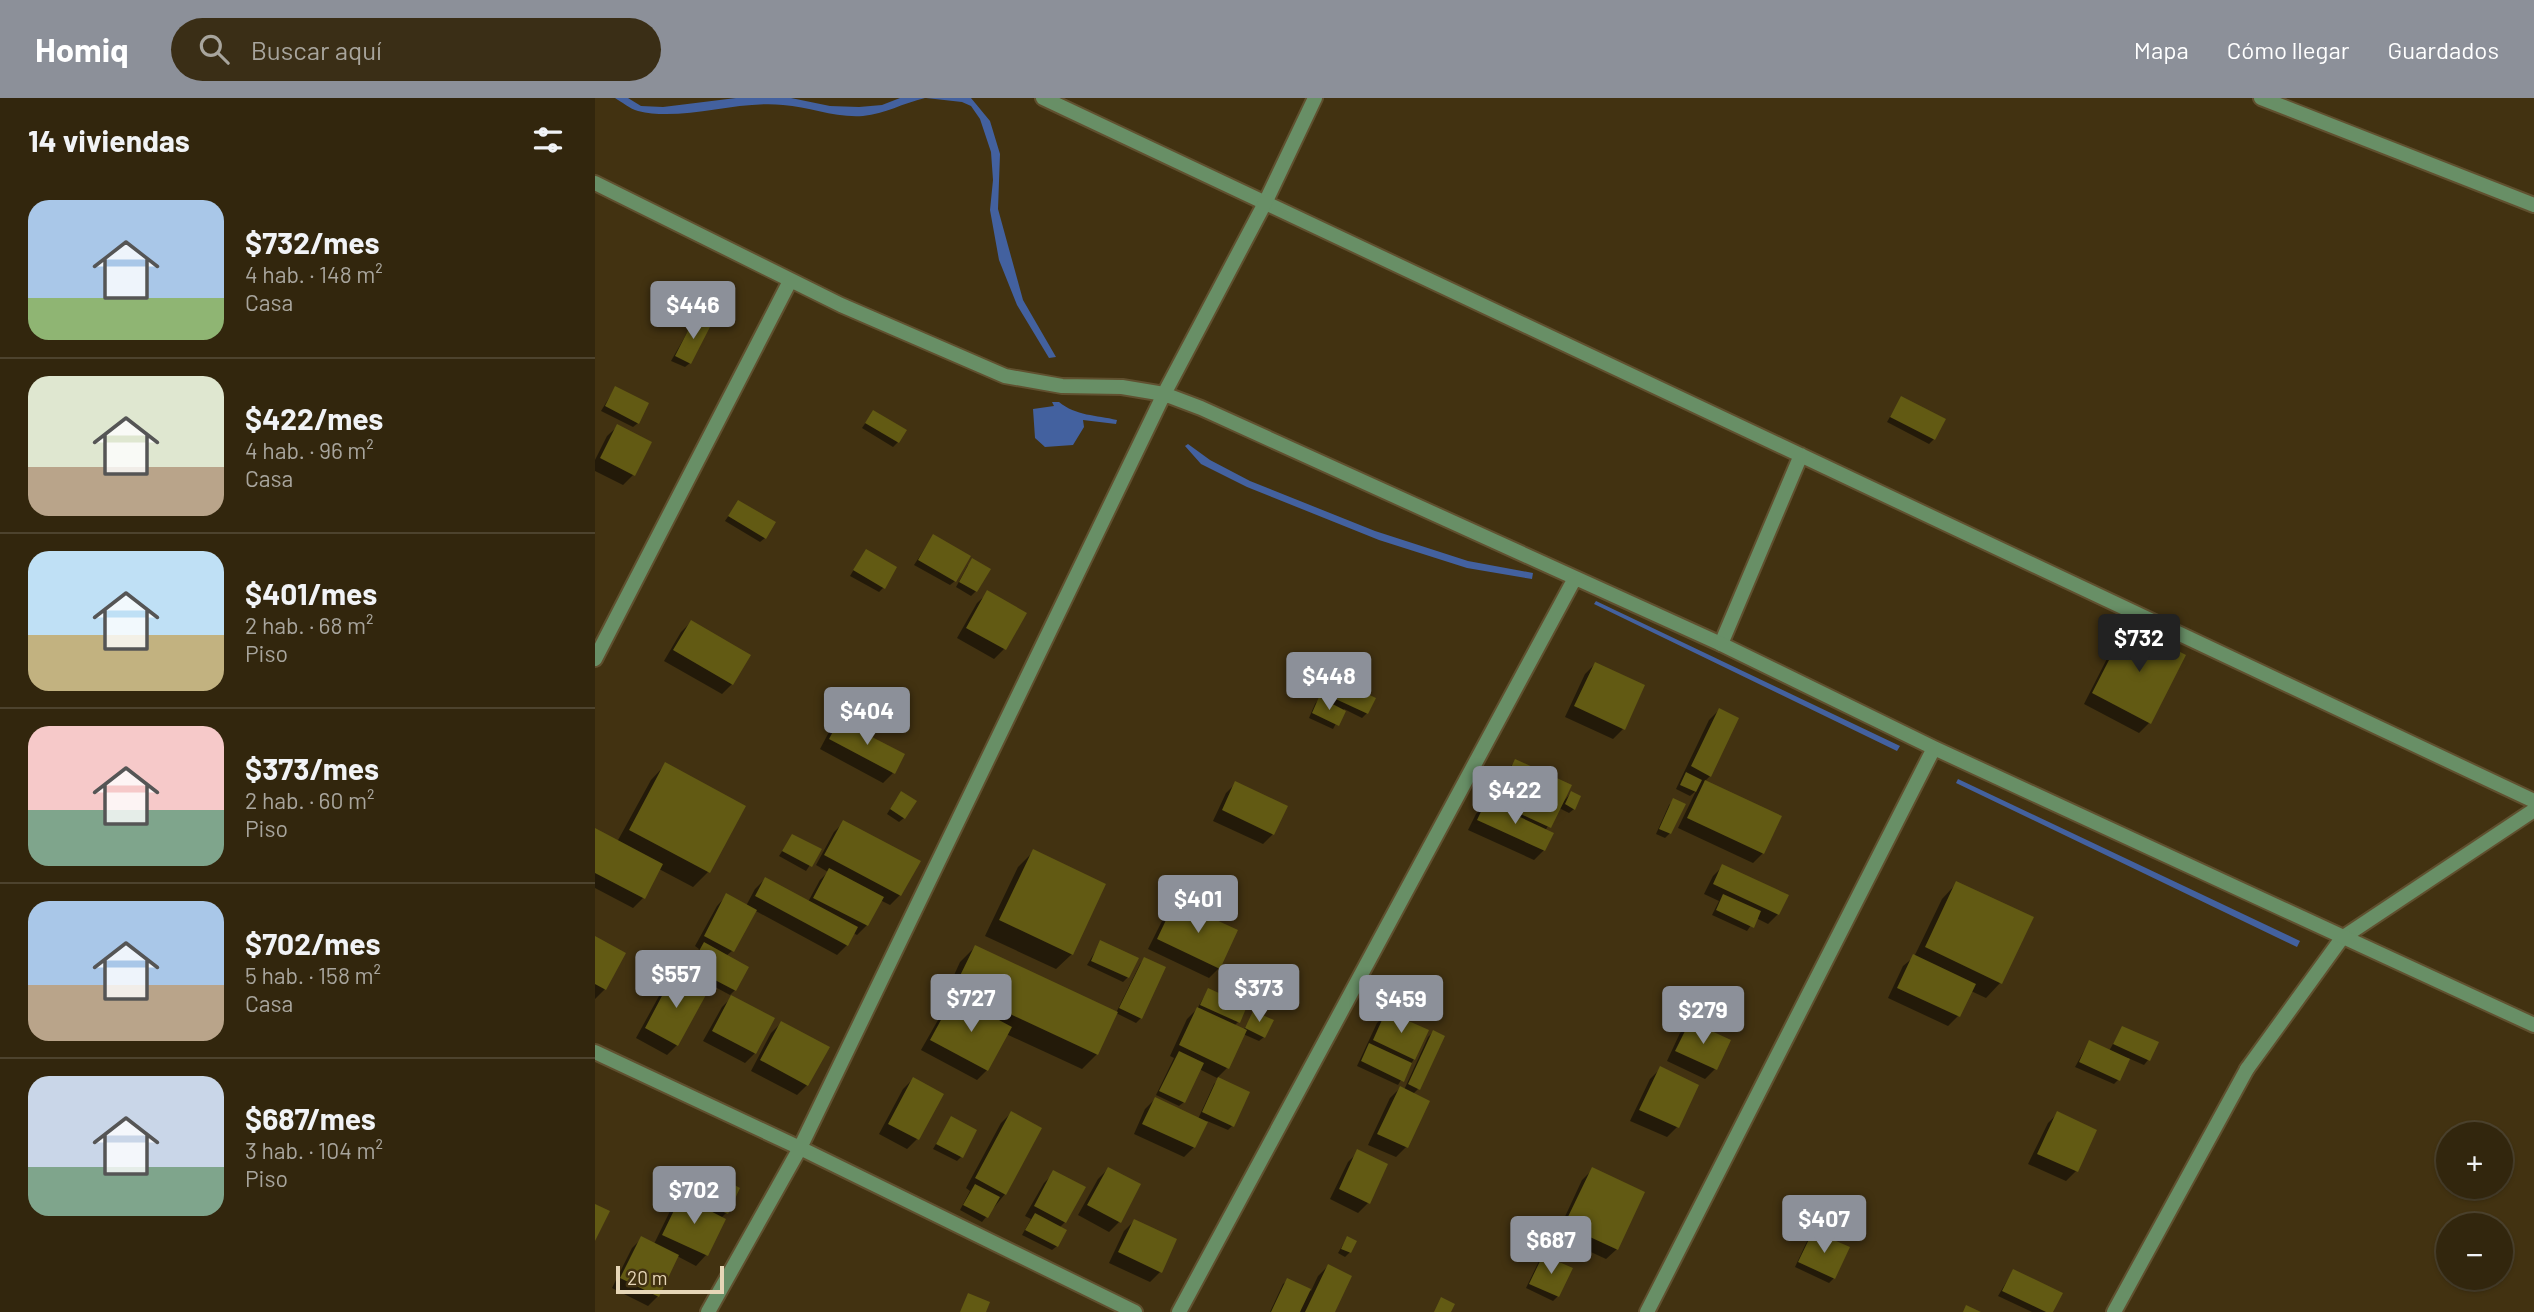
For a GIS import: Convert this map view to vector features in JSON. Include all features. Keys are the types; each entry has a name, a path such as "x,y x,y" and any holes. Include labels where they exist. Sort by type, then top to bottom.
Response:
{"street":[{"path":"1043,98 2534,801"},
{"path":"709,1312 800,1148 1164,394 1265,202 1315,98"},
{"path":"2261,98 2534,205"},
{"path":"595,183 790,281 1005,376 1062,386 1122,387 1164,394 1202,408 1721,644 1934,748 2534,1025"},
{"path":"595,659 790,281"},
{"path":"1721,644 1801,455"},
{"path":"1179,1312 1575,578"},
{"path":"1647,1312 1934,748"},
{"path":"2115,1312 2247,1069 2342,938 2534,810"},
{"path":"595,1052 800,1148 1135,1312"}],"water":[{"path":"615,98 628,98 641,106 663,107 736,98 791,98 830,106 859,107 882,105 900,98 925,98 879,113 853,116 765,104 691,113 655,114 635,110"},
{"path":"926,98 971,98 990,121 1000,154 998,209 1023,300 1056,357 1049,358 1017,305 999,260 990,210 993,180 991,152 980,119 971,106 962,102"},
{"path":"1052,402 1059,402 1079,413 1117,420 1116,424 1083,420 1084,427 1073,445 1045,447 1035,438 1033,409 1054,406"},
{"path":"1188,444 1210,460 1250,481 1375,531 1468,561 1533,573 1532,579 1467,568 1379,540 1247,487 1201,464 1185,446"},
{"path":"1596,601 1900,746 1897,751 1594,604"},
{"path":"1958,779 2300,941 2297,947 1956,783"}],"building":[{"path":"695,317 711,325 691,364 675,356"},
{"path":"615,386 649,403 639,424 605,406"},
{"path":"1901,396 1946,419 1935,440 1890,417"},
{"path":"873,410 907,430 899,443 865,423"},
{"path":"617,424 652,442 635,476 600,458"},
{"path":"738,500 776,522 766,539 728,516"},
{"path":"933,534 971,556 956,582 918,560"},
{"path":"866,549 897,567 885,589 853,570"},
{"path":"972,558 991,569 977,592 959,582"},
{"path":"987,590 1027,613 1006,650 966,628"},
{"path":"691,620 751,655 733,685 673,650"},
{"path":"2127,625 2186,655 2151,724 2092,693"},
{"path":"1595,662 1645,685 1625,730 1574,706"},
{"path":"1322,673 1376,698 1368,714 1314,689"},
{"path":"1319,697 1346,711 1339,726 1312,713"},
{"path":"1719,708 1739,718 1711,777 1691,766"},
{"path":"839,720 905,754 895,774 829,739"},
{"path":"1515,759 1572,785 1551,828 1495,802"},
{"path":"665,762 746,806 710,873 629,830"},
{"path":"1686,772 1702,780 1696,792 1680,785"},
{"path":"1705,780 1782,816 1764,854 1687,818"},
{"path":"1235,781 1288,806 1274,835 1222,810"},
{"path":"901,791 917,801 905,819 890,809"},
{"path":"1571,791 1581,796 1575,810 1565,804"},
{"path":"1673,798 1686,804 1671,834 1659,829"},
{"path":"1486,801 1554,833 1545,851 1477,820"},
{"path":"843,820 921,861 901,896 824,855"},
{"path":"595,828 663,864 645,899 595,873"},
{"path":"792,834 822,849 812,867 782,851"},
{"path":"1033,849 1106,884 1073,955 999,920"},
{"path":"1722,864 1789,895 1779,915 1713,884"},
{"path":"829,868 884,897 868,926 813,898"},
{"path":"765,877 858,927 848,946 755,896"},
{"path":"1956,881 2034,917 2002,984 1925,947"},
{"path":"726,893 757,910 734,952 704,936"},
{"path":"1723,894 1761,911 1754,928 1716,910"},
{"path":"1175,901 1238,930 1220,969 1157,939"},
{"path":"595,936 626,953 606,990 595,984"},
{"path":"1100,940 1139,958 1129,978 1091,961"},
{"path":"704,942 749,967 736,991 690,967"},
{"path":"975,945 1118,1012 1098,1055 954,988"},
{"path":"1913,954 1976,984 1960,1017 1897,988"},
{"path":"1144,957 1166,967 1142,1019 1119,1008"},
{"path":"673,975 707,993 678,1046 645,1028"},
{"path":"1208,988 1247,1006 1240,1023 1200,1005"},
{"path":"731,995 775,1018 756,1054 712,1031"},
{"path":"954,996 1012,1027 988,1071 930,1040"},
{"path":"1197,1007 1247,1030 1229,1069 1179,1045"},
{"path":"1253,1011 1274,1020 1265,1038 1245,1028"},
{"path":"1386,1011 1429,1030 1415,1060 1373,1040"},
{"path":"781,1021 830,1047 808,1086 760,1060"},
{"path":"1690,1021 1731,1040 1717,1070 1675,1051"},
{"path":"2122,1026 2159,1042 2150,1061 2113,1044"},
{"path":"1433,1030 1445,1036 1420,1090 1408,1084"},
{"path":"2089,1040 2130,1059 2120,1081 2079,1062"},
{"path":"1369,1043 1412,1063 1404,1082 1361,1061"},
{"path":"1179,1051 1204,1063 1185,1103 1159,1091"},
{"path":"1660,1066 1699,1085 1679,1128 1639,1110"},
{"path":"913,1077 944,1094 919,1140 888,1124"},
{"path":"1218,1077 1250,1092 1234,1127 1202,1112"},
{"path":"1400,1086 1430,1101 1408,1148 1377,1134"},
{"path":"1155,1097 1208,1122 1195,1148 1142,1124"},
{"path":"1011,1111 1042,1128 1006,1195 975,1178"},
{"path":"2057,1111 2097,1130 2078,1172 2037,1154"},
{"path":"951,1116 977,1130 963,1158 936,1144"},
{"path":"1357,1149 1388,1164 1370,1204 1339,1189"},
{"path":"1108,1167 1141,1184 1121,1223 1087,1205"},
{"path":"1592,1167 1645,1192 1618,1250 1564,1225"},
{"path":"1053,1170 1086,1187 1066,1223 1034,1206"},
{"path":"717,1176 740,1188 728,1214 685,1194 692,1179 711,1188"},
{"path":"975,1184 1000,1197 988,1218 963,1205"},
{"path":"681,1196 726,1219 708,1256 662,1235"},
{"path":"595,1204 610,1211 595,1241"},
{"path":"1035,1213 1067,1230 1058,1247 1025,1230"},
{"path":"1134,1219 1177,1239 1162,1273 1118,1252"},
{"path":"1813,1231 1850,1247 1835,1279 1798,1262"},
{"path":"641,1236 679,1255 659,1297 620,1278"},
{"path":"1347,1236 1357,1241 1351,1253 1341,1249"},
{"path":"1543,1255 1573,1268 1559,1297 1529,1284"},
{"path":"1328,1264 1352,1276 1335,1312 1305,1312"},
{"path":"2013,1269 2063,1293 2053,1312 2046,1312 2002,1291"},
{"path":"1287,1278 1311,1289 1300,1312 1271,1312"},
{"path":"968,1293 990,1302 986,1312 960,1312"},
{"path":"1441,1297 1455,1304 1451,1312 1434,1312"},
{"path":"1966,1305 1981,1312 1963,1312"}]}
